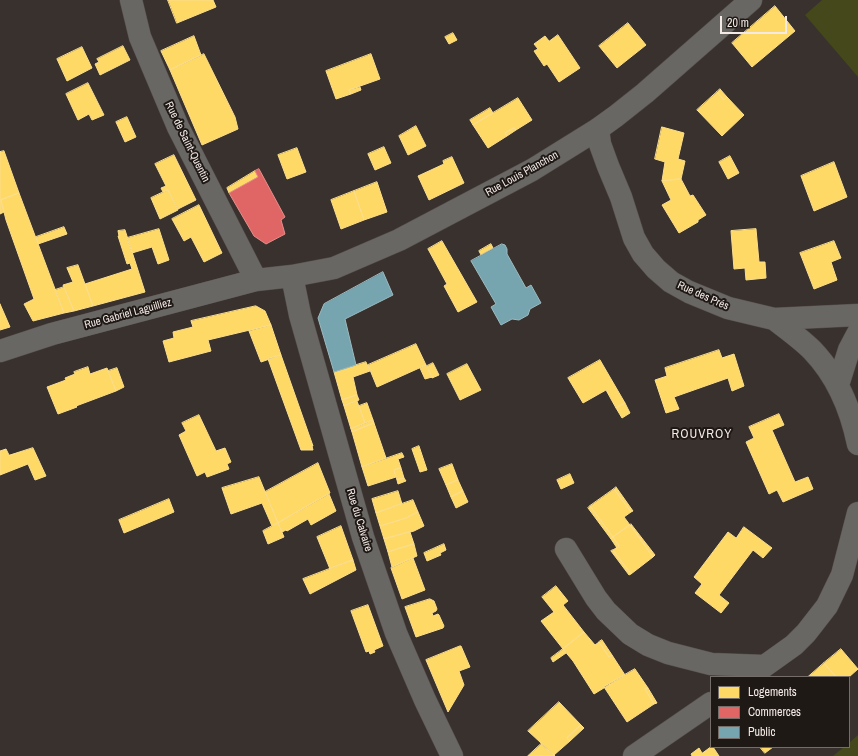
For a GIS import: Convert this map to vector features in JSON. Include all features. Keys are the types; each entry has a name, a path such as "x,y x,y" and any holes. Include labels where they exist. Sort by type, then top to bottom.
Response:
{"street":[{"name":"Rue de Saint-Quentin","path":"131,0 140,38 178,127 256,280"},
{"name":"Rue Louis Planchon","path":"256,280 292,276 334,268 399,240 532,170 598,129 645,93 751,0"},
{"name":"Rue des Prés","path":"598,129 600,144 621,197 634,238 643,254 656,269 671,282 689,292 728,308 774,318 858,315"},
{"name":"Rue du Calvaire","path":"292,276 300,315 364,537 396,633 425,700 452,756"},
{"name":"Rue Gabriel Laguilliez","path":"0,351 52,334 256,280"},
{"path":"774,318 813,351 827,367 838,384 855,426 858,444"},
{"path":"838,384 849,350 858,333"},
{"path":"566,549 596,598 606,611 630,634 648,645 668,653 711,664 757,672 794,645 806,633 827,606 842,576 858,513"},
{"path":"634,756 710,704"}],"green space":[{"path":"822,0 858,0 858,77 805,15"},
{"path":"858,735 858,756 833,756 843,748 850,748 850,742"}],"building: Logements":[{"path":"168,0 213,0 216,7 177,23"},
{"path":"775,6 795,31 752,67 732,43"},
{"path":"628,23 646,45 617,68 599,46"},
{"path":"453,33 457,40 449,44 445,37"},
{"path":"558,35 580,68 559,82 547,64 544,66 534,51 538,49 534,44 545,36 549,41"},
{"path":"194,36 201,55 170,70 161,51"},
{"path":"123,46 130,60 100,75 95,64 99,62 97,59"},
{"path":"82,47 92,68 67,81 57,59"},
{"path":"204,54 235,117 238,129 202,145 170,70"},
{"path":"371,54 380,79 349,90 351,94 336,99 326,71"},
{"path":"88,83 104,115 92,120 89,114 78,120 66,94"},
{"path":"360,87 361,90 351,94 349,90"},
{"path":"720,89 727,97 724,100 717,92"},
{"path":"717,92 724,100 727,97 744,115 722,136 697,110"},
{"path":"518,98 532,120 516,130 514,128 505,133 507,136 488,148 473,125"},
{"path":"490,108 493,113 473,125 470,120"},
{"path":"127,117 136,137 125,142 116,122"},
{"path":"416,126 426,146 408,155 399,136"},
{"path":"662,127 684,133 678,159 685,161 681,179 662,181 665,162 655,159"},
{"path":"514,128 516,130 507,136 505,133"},
{"path":"384,147 391,163 375,170 368,154"},
{"path":"297,148 306,172 287,179 278,155"},
{"path":"4,151 19,193 1,200 4,212 0,214 0,152"},
{"path":"174,155 196,200 178,209 168,190 163,192 161,188 166,186 155,164"},
{"path":"730,156 739,173 728,179 719,162"},
{"path":"452,157 464,183 429,200 418,176 444,164 443,161"},
{"path":"834,162 847,197 814,211 801,176"},
{"path":"255,171 258,177 229,193 227,188"},
{"path":"681,179 690,196 693,195 706,215 698,220 698,222 679,233 662,205 671,200 662,181"},
{"path":"377,182 387,212 364,220 354,191"},
{"path":"168,190 178,210 160,219 151,198"},
{"path":"354,191 364,220 341,229 331,200"},
{"path":"19,193 64,313 33,321 24,304 34,299 6,220 1,200"},
{"path":"199,205 222,253 204,262 191,237 184,241 172,219"},
{"path":"64,227 67,234 38,244 36,237"},
{"path":"159,229 169,260 158,264 152,247 132,253 127,238"},
{"path":"756,229 759,262 765,262 766,278 746,280 745,268 734,269 731,231"},
{"path":"125,230 145,292 93,306 85,284 132,269 130,263 127,264 118,236 118,231"},
{"path":"442,241 477,302 458,312 444,286 447,284 428,249"},
{"path":"834,241 841,258 831,262 837,280 814,289 800,253"},
{"path":"491,244 493,248 481,255 479,251"},
{"path":"78,265 93,306 74,311 63,285 73,282 67,268"},
{"path":"64,287 74,311 64,313 55,290"},
{"path":"0,304 10,327 0,330"},
{"path":"256,306 265,311 271,325 208,340 211,351 169,362 163,341 174,338 173,332 193,327 191,321"},
{"path":"271,325 281,355 261,362 249,331"},
{"path":"416,344 426,365 377,387 368,365"},
{"path":"719,350 722,358 734,354 744,386 732,391 728,378 674,397 679,409 666,413 655,380 667,376 665,368"},
{"path":"281,355 313,446 313,450 301,450 268,359"},
{"path":"600,360 625,403 616,408 606,390 583,403 568,378"},
{"path":"366,362 370,371 353,377 357,395 342,400 334,372"},
{"path":"433,363 439,375 432,378 427,366"},
{"path":"467,364 481,390 460,400 447,374"},
{"path":"426,365 432,377 425,379 420,368"},
{"path":"88,367 90,374 107,368 116,391 58,414 47,387 66,380 65,378 75,374 74,372"},
{"path":"117,368 124,387 116,391 108,371"},
{"path":"357,395 359,400 344,406 342,400"},
{"path":"357,401 365,423 351,429 344,406"},
{"path":"367,403 373,420 365,423 359,406"},
{"path":"625,403 630,413 622,418 616,408"},
{"path":"779,414 784,425 772,430 795,482 808,477 813,489 783,502 777,490 769,494 746,442 754,438 749,427"},
{"path":"199,415 216,451 225,448 231,462 227,464 229,469 207,477 205,472 197,476 179,435 186,431 182,423"},
{"path":"373,420 374,423 352,432 351,429"},
{"path":"374,423 386,458 362,467 352,432"},
{"path":"419,446 427,470 420,472 412,449"},
{"path":"33,448 46,476 35,480 28,464 0,475 0,451 6,449 9,455"},
{"path":"402,453 404,457 398,459 401,468 394,470 396,477 368,486 362,467"},
{"path":"318,463 330,493 278,523 265,492"},
{"path":"452,464 458,480 446,485 439,469"},
{"path":"401,468 404,478 397,480 394,470"},
{"path":"570,474 574,483 561,489 557,480"},
{"path":"259,477 278,523 272,526 262,503 231,514 222,488"},
{"path":"404,478 406,481 398,484 397,480"},
{"path":"458,480 463,491 451,497 446,485"},
{"path":"616,487 633,511 631,512 614,489"},
{"path":"614,489 631,512 624,517 630,525 613,537 590,506"},
{"path":"398,491 402,504 376,513 372,499"},
{"path":"463,491 468,502 456,508 451,497"},
{"path":"329,494 336,511 311,525 308,519 287,531 282,532 278,523"},
{"path":"169,499 174,512 124,533 119,520"},
{"path":"413,500 418,512 406,518 380,526 376,513"},
{"path":"590,506 613,537 611,539 588,508"},
{"path":"418,512 424,526 414,531 384,539 380,526 406,518"},
{"path":"278,523 284,537 268,544 263,531"},
{"path":"631,524 655,555 653,557 630,525"},
{"path":"630,525 653,557 631,574 613,550 619,546 613,537"},
{"path":"341,526 353,560 330,569 317,537"},
{"path":"744,527 772,548 763,558 753,550 719,595 729,603 721,613 695,593 702,584 694,577 728,532 736,538"},
{"path":"410,532 414,544 388,552 384,539"},
{"path":"613,537 619,546 617,548 611,539"},
{"path":"414,544 417,556 392,567 388,552"},
{"path":"444,544 446,550 440,553 441,555 427,561 424,553"},
{"path":"613,550 631,574 629,575 611,551"},
{"path":"413,558 425,590 402,599 391,568"},
{"path":"353,560 356,570 310,594 303,579"},
{"path":"556,586 568,601 563,605 584,632 563,649 541,621 554,612 542,597"},
{"path":"430,599 434,601 437,609 432,613 433,616 438,614 444,626 443,628 416,637 405,607"},
{"path":"368,605 383,646 374,650 375,652 370,654 369,651 366,652 351,611"},
{"path":"584,632 595,645 599,642 609,657 612,655 625,675 594,694 573,661 563,649"},
{"path":"602,640 612,655 609,657 599,642"},
{"path":"460,646 470,667 459,671 464,685 448,712 426,660"},
{"path":"563,649 566,653 553,662 551,658"},
{"path":"841,649 858,669 850,676 835,676 824,663"},
{"path":"824,663 835,676 809,676"},
{"path":"635,669 648,688 645,689 654,704 627,722 604,687"},
{"path":"648,688 657,703 654,704 645,689"},
{"path":"559,702 581,725 567,738 570,741 554,755 528,731"},
{"path":"581,725 584,728 570,741 567,738"},
{"path":"541,744 555,756 528,756"},
{"path":"699,748 702,753 710,748 714,748 719,756 692,756 691,754"},
{"path":"761,748 772,748 765,753"}],"building: Commerces":[{"path":"259,169 285,217 281,220 285,234 266,244 254,236 229,193 258,177 255,171"}],"building: Public":[{"path":"502,244 505,245 507,254 526,288 531,285 541,303 530,309 528,315 519,320 512,319 501,325 491,307 496,304 471,261"},
{"path":"383,272 393,295 345,319 356,365 334,372 318,318 324,304"}],"district":[{"name":"ROUVROY","path":"702,435"}]}
